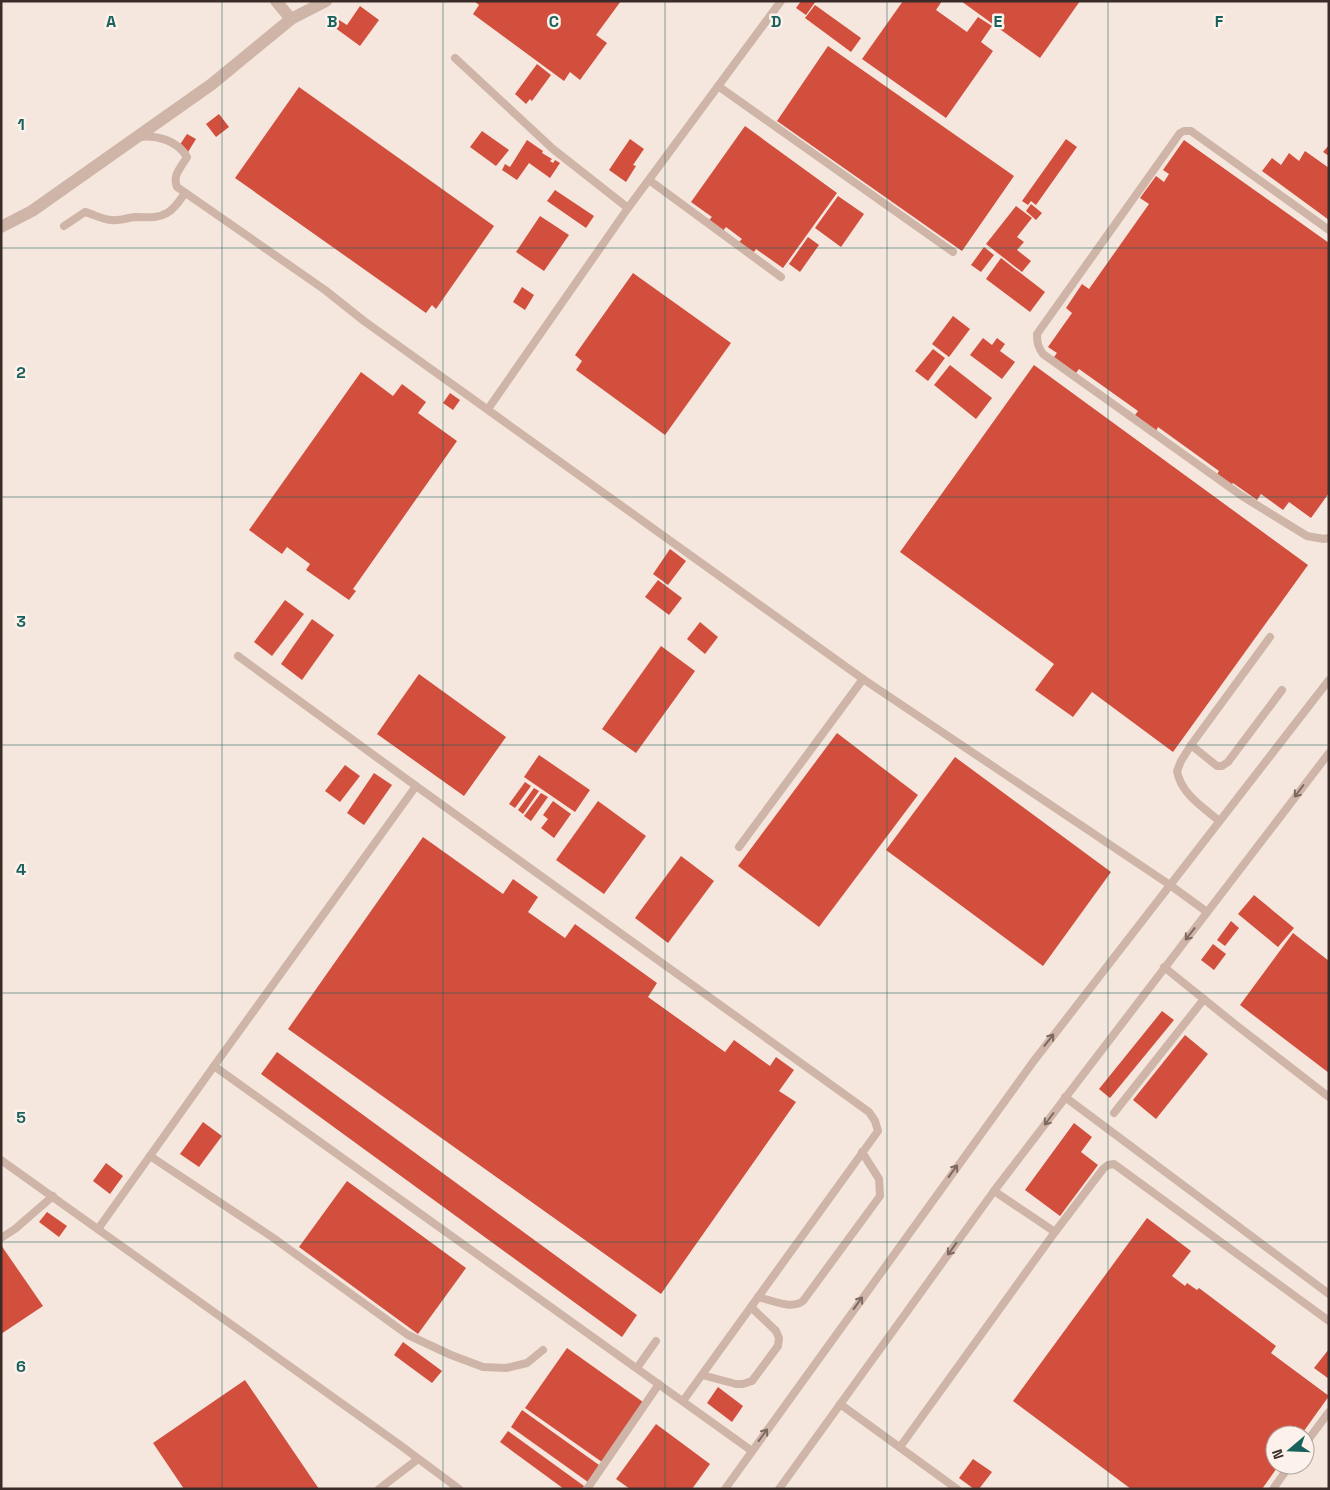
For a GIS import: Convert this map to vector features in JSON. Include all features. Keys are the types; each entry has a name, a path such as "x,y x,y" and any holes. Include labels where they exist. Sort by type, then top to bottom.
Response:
{"street":[{"path":"276,1 291,19"},
{"path":"1,226 32,211 212,84 291,19 326,1"}],"lane":[{"path":"488,410 628,208 781,1"},
{"path":"455,58 553,149 628,208"},
{"path":"718,86 953,252"},
{"path":"1329,230 1191,131 1184,131 1180,133 1037,334 1037,342 1038,349 1042,354 1242,496 1307,536 1329,538"},
{"path":"136,138 150,136 164,138 184,152 186,157 175,175 177,187 185,193 325,290 364,321 863,679 1170,885 1207,912"},
{"path":"649,180 781,277"},
{"path":"64,226 85,212 111,220 161,216 173,209 185,193"},
{"path":"1219,821 1189,795 1178,778 1177,771 1191,745 1270,637"},
{"path":"238,656 869,1112 875,1121 878,1131 683,1401"},
{"path":"739,847 863,679"},
{"path":"725,1489 1033,1062 1329,680"},
{"path":"1191,745 1217,766 1222,766 1228,762 1282,690"},
{"path":"779,1489 994,1191 1329,753"},
{"path":"98,1229 416,786"},
{"path":"1164,967 1329,1097"},
{"path":"1114,1113 1204,999"},
{"path":"214,1066 752,1451"},
{"path":"1065,1097 1329,1294"},
{"path":"758,1297 792,1305 798,1305 804,1301 880,1196 879,1179 862,1152"},
{"path":"150,1156 272,1237 408,1335 451,1355 483,1367 506,1368 527,1363 543,1350"},
{"path":"1,1160 392,1439 459,1489"},
{"path":"900,1447 1102,1168 1108,1165 1114,1164 1329,1322"},
{"path":"994,1191 1055,1232"},
{"path":"1,1238 15,1229 53,1196"},
{"path":"702,1375 736,1384 752,1381 778,1346 779,1338 776,1331 750,1307"},
{"path":"636,1368 656,1341"},
{"path":"587,1489 659,1384"},
{"path":"840,1404 957,1489"},
{"path":"1315,1431 1329,1412"},
{"path":"379,1489 418,1459"},
{"path":"1273,1489 1283,1475"}],"building":[{"path":"474,1 621,1 596,35 607,43 580,80 570,72 564,81 473,14 479,5"},
{"path":"801,1 816,1 806,15 796,8"},
{"path":"903,1 942,1 936,10 967,32 978,17 992,26 981,42 993,51 946,118 862,59"},
{"path":"961,1 1080,1 1040,58"},
{"path":"815,5 861,38 851,52 805,18"},
{"path":"360,6 379,20 360,46 334,27 339,20 347,25"},
{"path":"828,46 1014,176 962,251 777,121"},
{"path":"537,64 551,75 532,101 530,99 526,104 515,94"},
{"path":"299,87 494,226 436,309 432,305 426,313 235,178"},
{"path":"219,114 229,127 216,137 206,124"},
{"path":"745,126 837,193 783,268 756,249 754,252 739,242 742,239 726,227 723,231 709,220 712,217 691,202"},
{"path":"482,131 509,150 496,166 470,147"},
{"path":"187,134 196,139 188,152 179,146"},
{"path":"630,139 644,149 633,165 636,166 626,182 609,170"},
{"path":"1066,139 1077,147 1036,205 1031,201 1028,205 1022,201"},
{"path":"527,140 552,159 550,161 553,163 555,160 560,163 550,178 529,163 517,180 502,170 505,164 510,167"},
{"path":"1184,140 1329,243 1329,493 1311,518 1289,502 1283,510 1261,494 1257,500 1233,483 1230,486 1216,476 1219,471 1158,427 1156,431 1135,415 1138,411 1079,369 1076,373 1054,357 1057,353 1048,347 1072,313 1066,308 1082,284 1089,289 1149,204 1140,198 1156,176 1164,182 1169,174 1163,170"},
{"path":"1329,145 1329,156 1323,152"},
{"path":"1305,151 1329,168 1329,220 1262,171 1272,158 1281,165 1289,153 1299,161"},
{"path":"555,190 594,216 586,228 547,201"},
{"path":"838,196 864,214 841,247 815,228"},
{"path":"1031,204 1042,213 1036,220 1026,211"},
{"path":"1016,206 1032,218 1017,237 1024,242 1017,250 1031,261 1022,272 986,244"},
{"path":"540,216 569,235 544,271 516,252"},
{"path":"808,237 819,245 800,272 789,264"},
{"path":"984,247 994,255 981,272 971,265"},
{"path":"1001,258 1045,292 1030,312 986,279"},
{"path":"633,273 731,343 665,435 576,370 582,361 575,355"},
{"path":"522,287 534,295 525,310 513,302"},
{"path":"953,316 970,329 949,357 932,344"},
{"path":"983,338 992,345 997,338 1005,344 1000,351 1015,362 1002,379 970,355"},
{"path":"933,349 945,358 928,381 915,371"},
{"path":"950,365 992,398 976,419 934,385"},
{"path":"1034,365 1308,565 1173,752 1092,692 1073,717 1035,690 1054,664 900,552"},
{"path":"361,372 393,396 402,384 426,402 418,413 457,441 353,589 356,591 349,600 306,570 310,564 287,547 282,554 249,530"},
{"path":"450,393 460,400 453,410 443,403"},
{"path":"670,549 686,561 668,585 653,574"},
{"path":"658,580 682,598 669,615 645,597"},
{"path":"285,600 304,614 272,656 254,642"},
{"path":"312,619 334,635 302,680 281,664"},
{"path":"700,622 718,637 705,654 687,639"},
{"path":"661,646 695,671 636,753 602,729"},
{"path":"419,674 506,737 464,796 377,734"},
{"path":"837,733 918,795 819,927 738,866"},
{"path":"539,755 590,790 575,812 524,777"},
{"path":"955,757 1111,872 1043,966 886,850"},
{"path":"345,765 360,776 340,802 325,791"},
{"path":"374,773 392,785 364,825 347,813"},
{"path":"525,782 531,786 515,808 509,804"},
{"path":"534,788 539,791 523,814 518,810"},
{"path":"541,793 548,797 531,821 524,816"},
{"path":"553,801 571,814 554,838 541,828 548,819 543,815"},
{"path":"598,801 646,836 604,894 556,860"},
{"path":"423,837 503,894 513,879 538,897 528,912 565,938 575,924 657,983 648,997 725,1052 734,1040 770,1066 776,1057 794,1070 779,1091 796,1102 661,1294 288,1029"},
{"path":"681,856 714,881 668,943 635,918"},
{"path":"1254,895 1294,928 1278,947 1238,914"},
{"path":"1231,921 1239,928 1225,946 1217,940"},
{"path":"1293,933 1329,961 1329,1073 1240,1005"},
{"path":"1213,944 1226,954 1214,970 1201,960"},
{"path":"1162,1011 1174,1020 1110,1098 1099,1089"},
{"path":"1185,1035 1208,1054 1156,1119 1133,1100"},
{"path":"277,1052 637,1315 622,1337 261,1074"},
{"path":"203,1122 222,1136 199,1167 180,1154"},
{"path":"1074,1123 1092,1137 1081,1152 1098,1165 1060,1216 1025,1190"},
{"path":"106,1163 123,1176 110,1194 93,1181"},
{"path":"347,1181 466,1268 418,1334 299,1247"},
{"path":"47,1212 67,1226 59,1237 39,1222"},
{"path":"1147,1218 1191,1251 1172,1276 1185,1286 1187,1283 1197,1290 1199,1288 1276,1346 1271,1353 1329,1396 1308,1425 1265,1425 1265,1475 1272,1475 1262,1489 1131,1489 1013,1401"},
{"path":"1,1245 43,1306 1,1334"},
{"path":"403,1342 442,1371 432,1383 394,1355"},
{"path":"567,1348 643,1402 602,1462 525,1408"},
{"path":"1329,1349 1329,1379 1314,1368"},
{"path":"245,1380 319,1489 184,1489 153,1443"},
{"path":"718,1387 743,1406 732,1422 707,1403"},
{"path":"522,1410 599,1465 588,1482 511,1427"},
{"path":"656,1424 710,1464 692,1489 630,1489 616,1479"},
{"path":"508,1431 584,1486 582,1489 564,1489 500,1442"},
{"path":"973,1459 992,1472 979,1489 974,1489 959,1478"}]}
